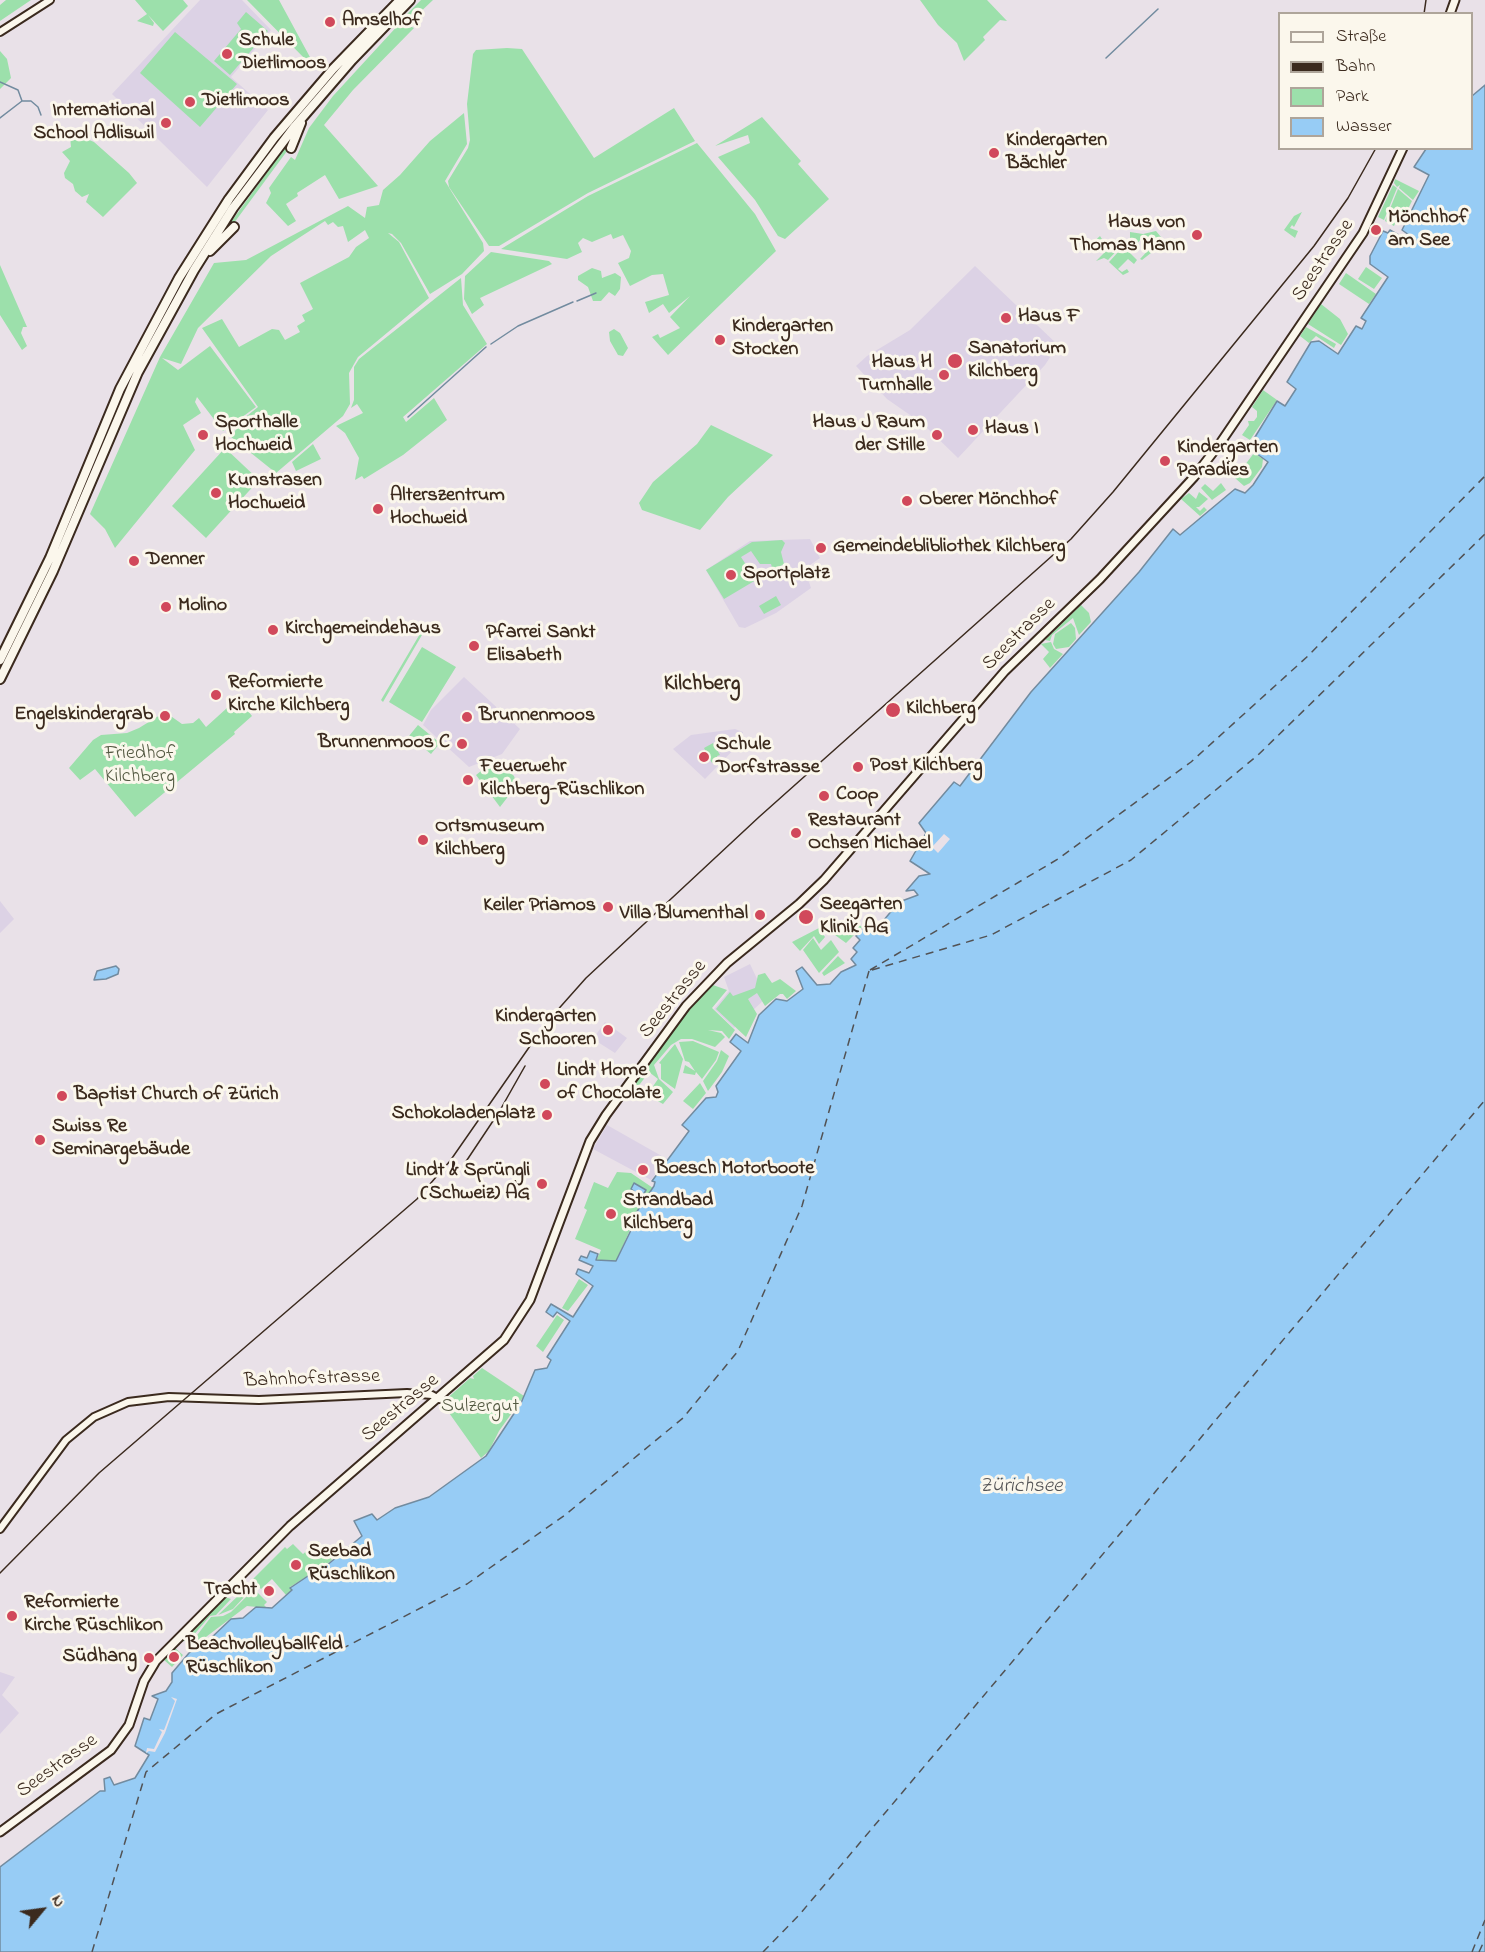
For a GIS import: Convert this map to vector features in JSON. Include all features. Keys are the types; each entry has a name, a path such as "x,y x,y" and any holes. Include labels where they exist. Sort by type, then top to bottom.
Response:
{"highway":[{"path":"0,660 46,567 124,380 188,262 229,199 274,138 333,69 400,0"},
{"path":"0,679 53,571 130,389 194,270 245,191 307,111 410,0"},
{"path":"291,148 307,111"},
{"path":"194,270 234,227"}],"main road":[{"path":"0,32 50,0"},
{"name":"Seestrasse","path":"0,1832 111,1750 129,1725 144,1681 156,1661 290,1526 504,1341 523,1315 591,1141 611,1108 686,1006 727,963 796,907 824,880 1005,671 1100,579 1199,471 1363,233 1402,150"},
{"name":"Bahnhofstrasse","path":"0,1529 54,1453 72,1434 94,1417 128,1402 149,1398 221,1399 407,1393 432,1395 439,1399"}],"shaded area":[{"name":"Dietlimoos","path":"200,0 242,0 271,30 231,77 268,110 207,187 112,94"},
{"name":"Sanatorium Kilchberg","path":"975,266 1058,345 1045,365 958,458 923,424 887,399 856,366 867,356 910,330"},
{"path":"810,539 820,558 810,565 813,571 809,573 814,580 809,582 811,588 776,613 745,628 739,627 706,570 750,541"},
{"name":"Brunnenmoos","path":"464,677 520,729 502,754 469,767 423,725 431,710"},
{"name":"Schule Dorfstrasse","path":"735,729 743,732 742,741 705,779 673,749 691,735"},
{"path":"0,901 14,919 0,933"},
{"path":"750,964 766,998 734,1028 714,1009 729,991 724,977"},
{"name":"Kindergarten Schooren","path":"605,1022 627,1038 615,1053 593,1039"},
{"name":"Boesch Motorboote","path":"607,1125 667,1159 651,1180 593,1149"},
{"path":"0,1672 15,1677 2,1695 19,1713 0,1734"}],"green space":[{"path":"6,0 31,0 0,21 0,5"},
{"path":"135,0 183,0 188,6 163,31 148,15 154,23 153,26 137,21 147,14"},
{"path":"247,0 279,0 311,59 307,61"},
{"path":"421,0 433,0 414,18 407,14"},
{"path":"920,0 987,0 1007,21 1000,20 983,37 985,40 964,61 957,43 938,25"},
{"path":"246,12 268,31 258,42 255,42 257,44 230,75 214,61 241,29 237,23"},
{"path":"401,22 414,28 353,90 324,125 378,186 339,199 325,175 297,193 298,196 286,204 296,221 288,226 266,203 271,193 269,188 291,157 295,160 309,128 333,96"},
{"path":"175,32 237,84 200,127 140,73"},
{"path":"522,49 594,158 674,108 695,141 588,193 499,246 489,246 449,187 448,181 468,148 470,140 467,104 473,54 476,50"},
{"path":"0,51 7,59 11,78 0,89"},
{"path":"464,113 467,144 445,181 483,243 484,251 462,274 430,294 401,243 388,233 399,242 429,298 358,357 349,373 350,404 343,416 276,473 231,437 243,419 258,407 202,328 222,319 239,347 272,329 279,330 285,340 300,332 297,326 305,321 302,315 313,309 300,283 349,257 356,247 369,238 365,230 348,242 343,226 338,227 333,222 328,225 325,221 271,256 198,328 181,364 162,358 178,370 210,346 256,407 223,431 197,397 195,402 201,413 183,425 195,450 115,548 105,529 90,514 160,357 214,263 246,260 348,206 365,218 367,207 379,205 383,190 400,175 430,141"},
{"path":"762,117 801,161 798,164 829,199 785,239 778,236 755,200 718,157 750,143 748,135 715,146"},
{"path":"75,134 94,142 137,183 103,217 86,202 89,194 82,197 75,191 73,184 65,178 64,173 70,161 62,152 71,147 70,136"},
{"path":"292,138 290,147 234,223 223,233"},
{"path":"697,143 755,214 776,251 668,355 652,337 658,334 660,338 680,328 670,317 690,296 669,313 663,304 649,313 645,302 669,295 663,274 652,275 630,286 618,263 629,258 631,251 623,235 613,239 611,234 592,242 583,238 578,243 582,252 567,259 501,249 588,196"},
{"path":"1395,179 1419,191 1413,200 1399,188 1400,185 1397,187 1394,183"},
{"path":"1393,185 1397,188 1384,220 1378,217"},
{"path":"1398,189 1412,201 1403,219 1398,217 1394,226 1385,221"},
{"path":"1302,212 1294,227 1292,225 1290,228 1298,231 1295,238 1284,230 1294,216"},
{"path":"1156,231 1165,242 1142,260 1140,259 1152,246 1143,237 1129,252 1137,260 1134,264 1128,259 1118,269 1122,272 1127,269 1129,272 1123,275 1109,262 1130,239 1130,232 1143,234"},
{"path":"1100,236 1111,253 1123,240 1125,242 1108,260 1104,258 1096,261 1107,250 1096,241 1091,244"},
{"path":"491,252 549,261 552,264 480,298 484,305 472,314 464,299 465,276"},
{"path":"0,265 27,327 23,327 21,333 27,346 22,350 0,315"},
{"path":"1366,267 1382,278 1374,289 1358,279"},
{"path":"592,268 601,271 602,278 615,273 621,277 620,289 615,296 609,292 601,301 593,301 588,287 578,280 578,276"},
{"path":"1346,273 1376,294 1369,304 1339,284"},
{"path":"461,278 463,305 487,344 403,417 406,422 434,398 447,420 403,455 364,479 362,476 355,480 359,458 345,433 336,426 363,413 357,404 351,408 354,400 354,367 359,359"},
{"path":"1321,304 1340,319 1348,334 1341,345 1308,324"},
{"path":"1306,327 1336,344 1334,348 1316,336 1309,343 1300,336"},
{"path":"614,329 620,333 628,348 623,356 618,355 610,341 609,332"},
{"path":"1263,390 1277,400 1250,440 1242,435 1249,425 1248,421 1254,421 1257,417 1257,411 1252,407"},
{"path":"711,425 773,455 728,497 700,530 642,510 639,503 653,482 697,444"},
{"path":"313,444 321,459 296,471 292,462"},
{"name":"Kunstrasen Hochweid","path":"225,448 259,480 206,538 172,506"},
{"path":"1254,453 1263,459 1262,467 1250,483 1244,486 1235,478"},
{"path":"1221,483 1226,490 1212,500 1201,488 1205,484 1213,491"},
{"path":"1199,492 1208,499 1196,507 1200,511 1204,507 1207,510 1200,516 1181,499 1189,493 1196,499"},
{"name":"Sportplatz","path":"782,540 785,543 781,552 784,564 773,571 771,564 760,564 751,551 741,557 756,580 724,599 706,570 752,542"},
{"path":"776,596 781,605 764,614 759,606"},
{"path":"1081,605 1089,613 1091,622 1079,635 1073,618 1052,635 1050,641 1045,640"},
{"path":"1071,623 1075,628 1076,639 1069,647 1056,649 1053,644 1055,634"},
{"path":"424,627 426,628 383,702 381,700"},
{"path":"1051,642 1054,649 1063,654 1050,668 1043,659 1049,652 1041,644"},
{"path":"422,647 456,667 422,722 389,702"},
{"name":"Friedhof Kilchberg","path":"238,698 252,716 234,732 235,734 135,817 95,769 80,780 69,768 93,740 101,735 127,733 165,712 182,724 193,723 199,718 206,727"},
{"path":"418,725 440,743 431,754 409,736"},
{"path":"713,743 720,755 712,763 704,748"},
{"path":"501,763 514,776 517,785 500,807 476,775 490,764"},
{"path":"850,918 862,927 846,943 835,935"},
{"path":"819,928 825,937 819,944 814,936 800,951 792,942"},
{"path":"813,938 821,950 831,940 839,952 819,973 803,950"},
{"path":"838,956 845,963 824,976 822,973"},
{"path":"765,973 772,983 780,979 796,991 787,999 780,994 765,1006 757,993 748,999 757,1014 746,1037 716,1009 730,992 733,996 755,988 758,975"},
{"path":"713,985 727,990 712,1008 735,1030 729,1039 722,1031 708,1030 721,1033 725,1037 715,1047 692,1039 681,1039 671,1045 654,1065 659,1079 673,1092 663,1104 647,1095 658,1079 649,1072 637,1088 634,1086 685,1012"},
{"path":"693,1041 719,1052 702,1079 696,1072 695,1075 683,1073 685,1065 695,1071 689,1062 685,1061 679,1042"},
{"path":"675,1044 683,1059 675,1089 661,1079 661,1064 659,1063"},
{"path":"721,1050 729,1056 722,1072 708,1091 703,1081 717,1061"},
{"path":"700,1083 706,1093 693,1109 683,1101"},
{"name":"Strandbad Kilchberg","path":"617,1172 631,1173 653,1188 635,1219 616,1261 596,1261 601,1250 575,1239 587,1210 584,1208 594,1182 608,1188"},
{"path":"579,1279 588,1285 568,1311 562,1308"},
{"path":"557,1315 564,1320 543,1352 536,1346"},
{"name":"Sulzergut","path":"482,1368 524,1396 499,1431 489,1451 481,1458 447,1410 444,1401 470,1378 474,1379 473,1376"},
{"name":"Seebad Rüschlikon","path":"318,1541 332,1560 313,1576 311,1574 290,1587 292,1590 286,1595 272,1579 261,1589 252,1580 285,1547 287,1549 293,1544 303,1554"},
{"path":"254,1589 267,1602 264,1605 267,1608 247,1606 190,1649 188,1647 211,1617 223,1616 231,1612"},
{"path":"240,1594 245,1596 233,1609 218,1615"},
{"path":"225,1597 231,1599 216,1615 210,1616 192,1637 178,1644"},
{"name":"Beachvolleyballfeld Rüschlikon","path":"175,1648 183,1655 172,1667 164,1660"}],"water":[{"name":"Zürichsee","path":"1485,85 1485,1952 0,1952 0,1867 100,1791 105,1791 104,1779 110,1777 114,1785 135,1778 149,1755 135,1746 144,1718 150,1720 158,1699 152,1696 166,1691 172,1682 172,1673 189,1653 210,1639 231,1619 243,1618 256,1607 272,1608 292,1590 290,1588 311,1574 319,1578 320,1571 362,1536 354,1521 372,1514 377,1520 395,1508 429,1497 486,1456 521,1403 535,1370 547,1368 551,1360 547,1357 570,1321 557,1312 553,1317 546,1312 551,1304 573,1317 593,1286 576,1274 578,1269 589,1273 593,1266 579,1260 581,1256 587,1258 590,1251 598,1254 596,1260 616,1261 634,1224 632,1219 654,1186 655,1182 652,1181 689,1131 682,1125 706,1098 716,1097 718,1092 716,1086 741,1051 730,1042 736,1034 748,1043 759,1015 776,999 787,1001 803,989 796,971 802,967 817,985 830,984 841,972 856,965 851,959 857,952 853,948 860,940 856,936 865,926 873,933 899,902 918,895 914,890 906,891 919,876 930,874 910,861 926,833 919,823 954,782 960,786 1031,692 1139,572 1173,529 1180,535 1235,489 1245,493 1253,485 1268,462 1253,451 1252,442 1277,401 1285,406 1296,389 1287,382 1311,342 1319,341 1338,354 1356,326 1362,329 1366,321 1361,318 1388,277 1370,264 1370,256 1383,231 1388,233 1390,230 1414,244 1416,240 1402,230 1429,175 1414,167 1425,150 1473,150 1473,95"},
{"path":"116,966 119,969 118,974 106,979 94,980 97,971"},
{"path":"634,1183 646,1190 639,1202 632,1197 635,1192 631,1189"}],"pier":[{"path":"944,834 950,839 938,853 932,847"},
{"path":"171,1697 177,1699 165,1733 155,1752 146,1753 147,1748 154,1749 162,1732 159,1729 164,1730 175,1701"}],"waterway":[{"path":"1106,58 1158,9"},
{"path":"0,82 18,90 22,101 31,101 38,107 41,115"},
{"path":"0,118 22,101"},
{"path":"577,301 596,293"},
{"path":"491,344 518,326 573,302"},
{"path":"408,417 486,347"}],"ferry route":[{"path":"870,970 1058,859 1191,762 1308,656 1485,476"},
{"path":"872,970 991,935 1131,860 1258,755 1485,534"},
{"path":"92,1952 146,1772 216,1714 467,1584 565,1515 683,1418 738,1351 802,1206 869,971"},
{"path":"763,1952 800,1914 1485,1100"},
{"path":"1472,1952 1485,1920"},
{"path":"1479,1952 1485,1939"}],"railway":[{"path":"1424,12 1426,0"},
{"path":"0,1573 99,1473 417,1199 450,1161 546,1023 586,978 759,817 1071,539 1113,492 1314,246 1348,198 1375,150"},
{"path":"465,1163 499,1112 525,1066"}],"place":[{"name":"Amselhof","path":"330,22"},
{"name":"Schule Dietlimoos","path":"227,54"},
{"name":"Dietlimoos","path":"190,102"},
{"name":"International School Adliswil","path":"166,123"},
{"name":"Kindergarten Bächler","path":"994,153"},
{"name":"Mönchhof am See","path":"1376,230"},
{"name":"Haus von Thomas Mann","path":"1197,235"},
{"name":"Haus F","path":"1006,318"},
{"name":"Kindergarten Stocken","path":"720,340"},
{"name":"Sanatorium Kilchberg","path":"955,361"},
{"name":"Haus H Turnhalle","path":"944,375"},
{"name":"Haus I","path":"973,430"},
{"name":"Sporthalle Hochweid","path":"203,435"},
{"name":"Haus J Raum der Stille","path":"937,435"},
{"name":"Kindergarten Paradies","path":"1165,461"},
{"name":"Kunstrasen Hochweid","path":"216,493"},
{"name":"Oberer Mönchhof","path":"907,501"},
{"name":"Alterszentrum Hochweid","path":"378,509"},
{"name":"Gemeindeblibliothek Kilchberg","path":"821,548"},
{"name":"Denner","path":"134,561"},
{"name":"Sportplatz","path":"731,575"},
{"name":"Molino","path":"166,607"},
{"name":"Kirchgemeindehaus","path":"273,630"},
{"name":"Pfarrei Sankt Elisabeth","path":"474,646"},
{"name":"Reformierte Kirche Kilchberg","path":"216,695"},
{"name":"Kilchberg","path":"893,710"},
{"name":"Engelskindergrab","path":"165,716"},
{"name":"Brunnenmoos","path":"467,717"},
{"name":"Brunnenmoos C","path":"462,744"},
{"name":"Schule Dorfstrasse","path":"704,757"},
{"name":"Post Kilchberg","path":"858,767"},
{"name":"Feuerwehr Kilchberg-Rüschlikon","path":"468,780"},
{"name":"Coop","path":"824,796"},
{"name":"Restaurant Ochsen Michael","path":"796,833"},
{"name":"Ortsmuseum Kilchberg","path":"423,840"},
{"name":"Keiler Priamos","path":"608,907"},
{"name":"Villa Blumenthal","path":"760,915"},
{"name":"Seegarten Klinik AG","path":"806,917"},
{"name":"Kindergarten Schooren","path":"608,1030"},
{"name":"Lindt Home of Chocolate","path":"545,1084"},
{"name":"Baptist Church of Zürich","path":"62,1096"},
{"name":"Schokoladenplatz","path":"547,1115"},
{"name":"Swiss Re Seminargebäude","path":"40,1140"},
{"name":"Boesch Motorboote","path":"643,1170"},
{"name":"Lindt & Sprüngli (Schweiz) AG","path":"542,1184"},
{"name":"Strandbad Kilchberg","path":"611,1214"},
{"name":"Seebad Rüschlikon","path":"296,1565"},
{"name":"Tracht","path":"269,1591"},
{"name":"Reformierte Kirche Rüschlikon","path":"12,1616"},
{"name":"Beachvolleyballfeld Rüschlikon","path":"174,1657"},
{"name":"Südhang","path":"149,1658"}],"district":[{"name":"Kilchberg","path":"702,685"}]}
